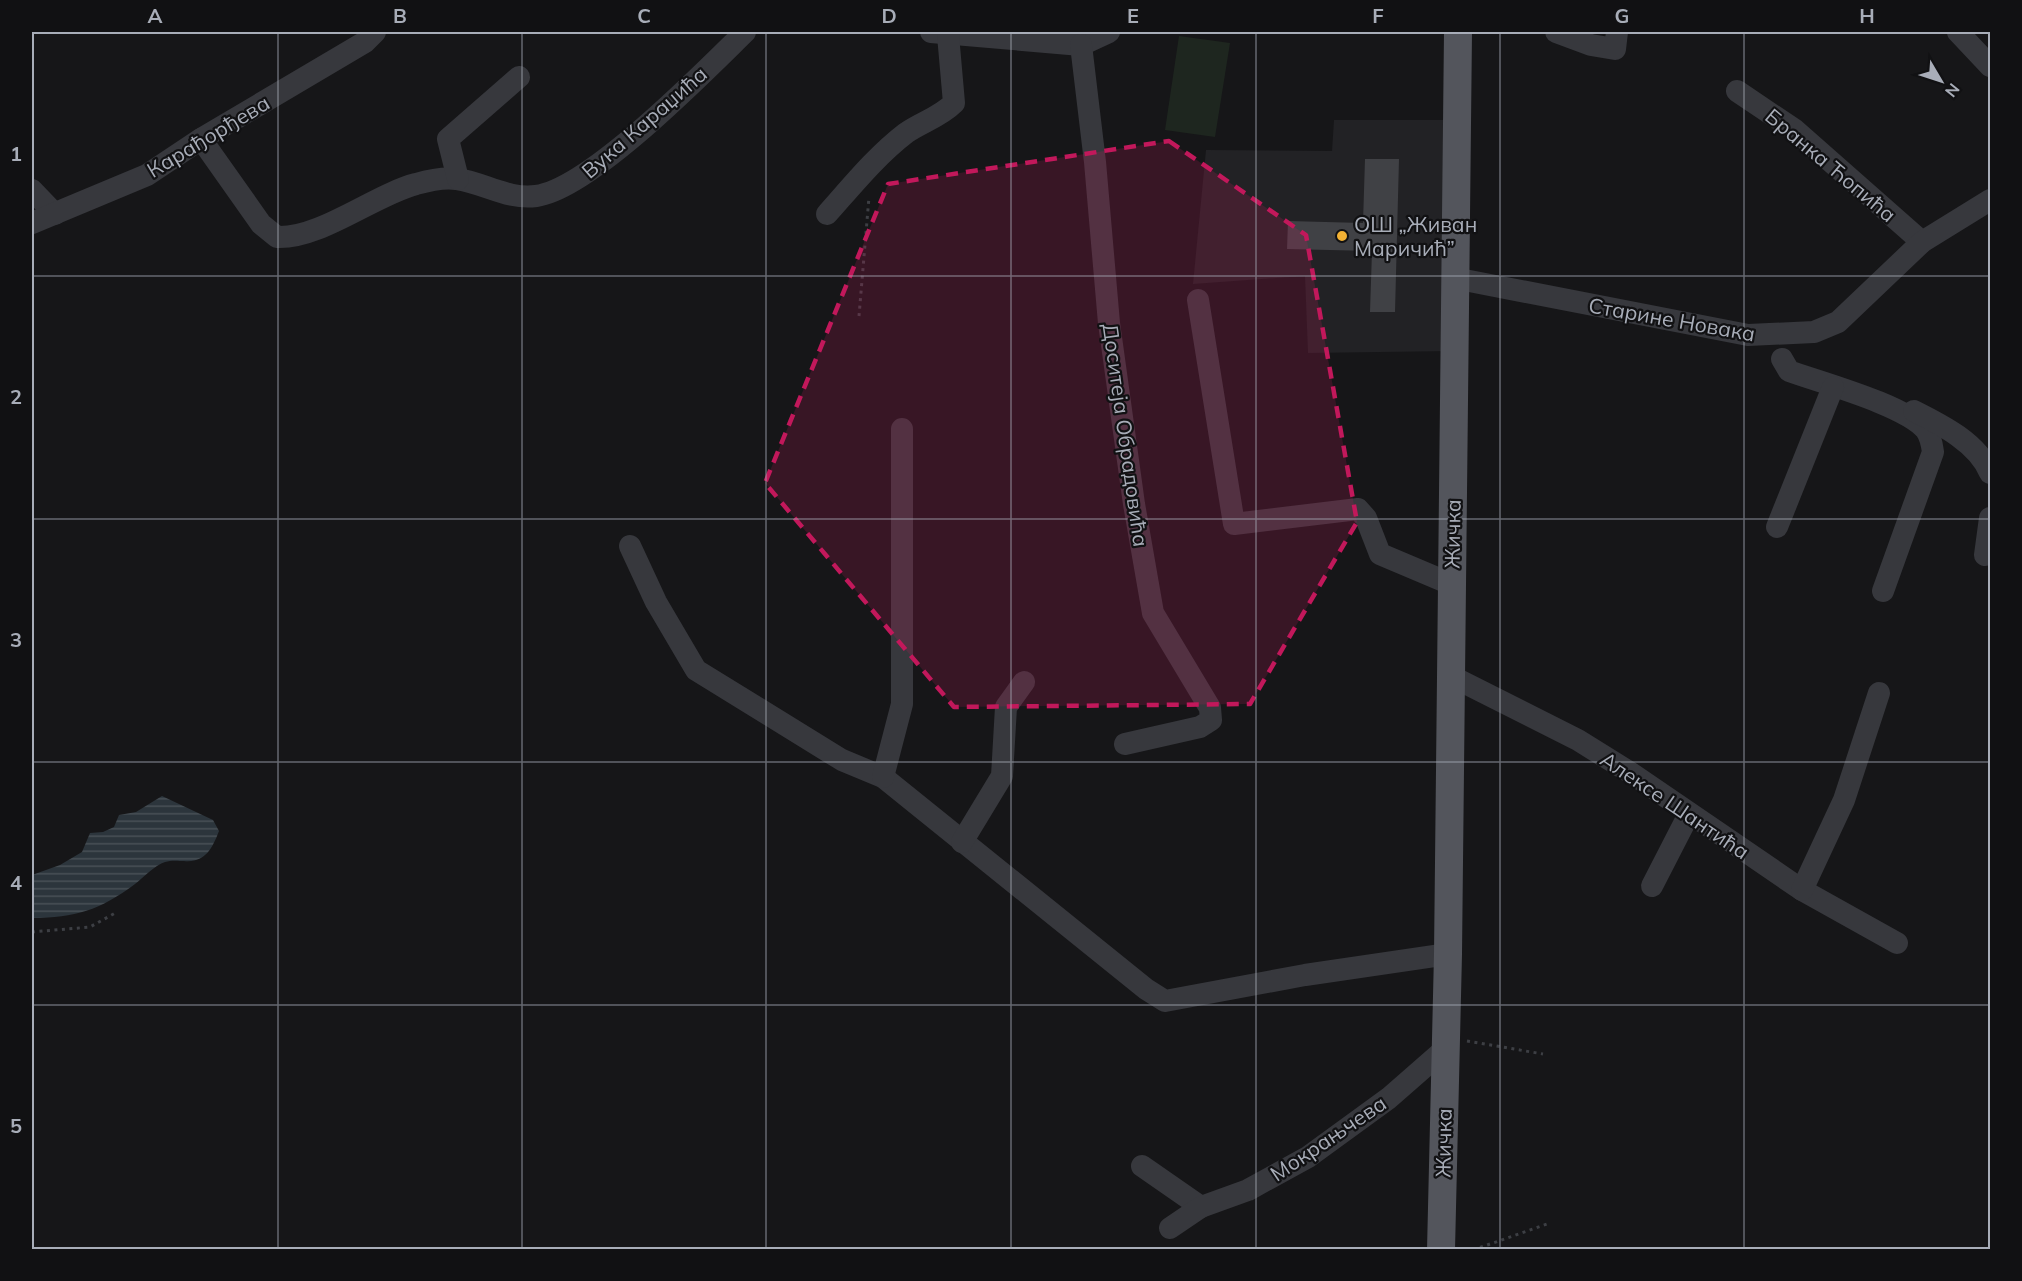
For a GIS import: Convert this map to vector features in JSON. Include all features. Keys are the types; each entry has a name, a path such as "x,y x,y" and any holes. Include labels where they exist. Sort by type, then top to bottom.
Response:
{"main road":[{"name":"Жичка","path":"1441,1250 1448,954 1449,675 1458,32"}],"street":[{"name":"Карађорђева","path":"32,223 147,175 201,139 365,42 375,32"},
{"name":"Вука Караџића","path":"201,139 261,224 277,237 288,237 305,232 414,184 441,178 458,179 517,196 537,196 558,190 584,176 681,94 745,32"},
{"path":"827,214 871,165 908,132 945,112 954,103 940,33 1081,45 1109,32"},
{"path":"1556,32 1590,45 1615,49 1617,32"},
{"path":"1958,32 1990,66"},
{"name":"Доситеја Обрадовића","path":"1081,45 1095,162 1109,323 1134,504 1153,613 1210,708 1211,720 1200,727 1125,744"},
{"path":"458,179 448,140 519,77"},
{"name":"Бранка Ћопића","path":"1737,91 1795,130 1922,242"},
{"path":"32,190 55,214"},
{"name":"Старине Новака","path":"1454,278 1749,335 1814,332 1838,322 1922,242 1990,200"},
{"path":"1198,300 1234,524 1358,509 1366,518 1380,554 1451,584"},
{"path":"1702,327 1782,359 1881,394 1945,427 1986,461 1990,473"},
{"path":"1782,359 1789,371 1888,407 1918,423 1931,440 1933,452 1883,591"},
{"path":"1777,527 1833,387"},
{"path":"883,777 902,704 902,429"},
{"path":"1985,555 1990,518"},
{"path":"630,546 656,603 696,669 843,760 883,777 1146,989 1165,1001 1305,975 1448,954"},
{"name":"Алексе Шантића","path":"1449,675 1578,740 1631,773 1802,890 1897,943"},
{"path":"962,842 1002,776 1006,707 1024,682"},
{"path":"1802,890 1844,800 1879,693"},
{"path":"1652,886 1689,813"},
{"name":"Мокрањчева","path":"1170,1228 1202,1207 1248,1190 1308,1158 1389,1098 1445,1043"},
{"path":"1142,1166 1202,1207"}],"path":[{"path":"858,316 871,165"},
{"path":"32,932 90,927 117,912"},
{"path":"1445,1043 1543,1054"},
{"path":"1473,1250 1547,1224"}],"highlighted area":[{"path":"1169,141 1306,235 1357,522 1250,704 954,707 765,483 888,184"}],"shaded area":[{"path":"1179,36 1230,43 1215,137 1165,130"},
{"path":"1334,120 1456,120 1453,351 1308,353 1305,276 1193,284 1206,150 1332,151"},
{"path":"162,796 213,820 219,831 207,854 197,860 170,861 161,864 122,893 86,911 47,918 32,918 32,875 60,865 82,852 90,833 103,832 114,827 119,815 136,812"}],"building":[{"name":"ОШ „Живан Маричић”","path":"1365,159 1399,159 1395,312 1370,312 1372,251 1287,249 1288,221 1363,223"}],"place":[{"name":"ОШ „Живан Маричић”","path":"1342,236"}]}
